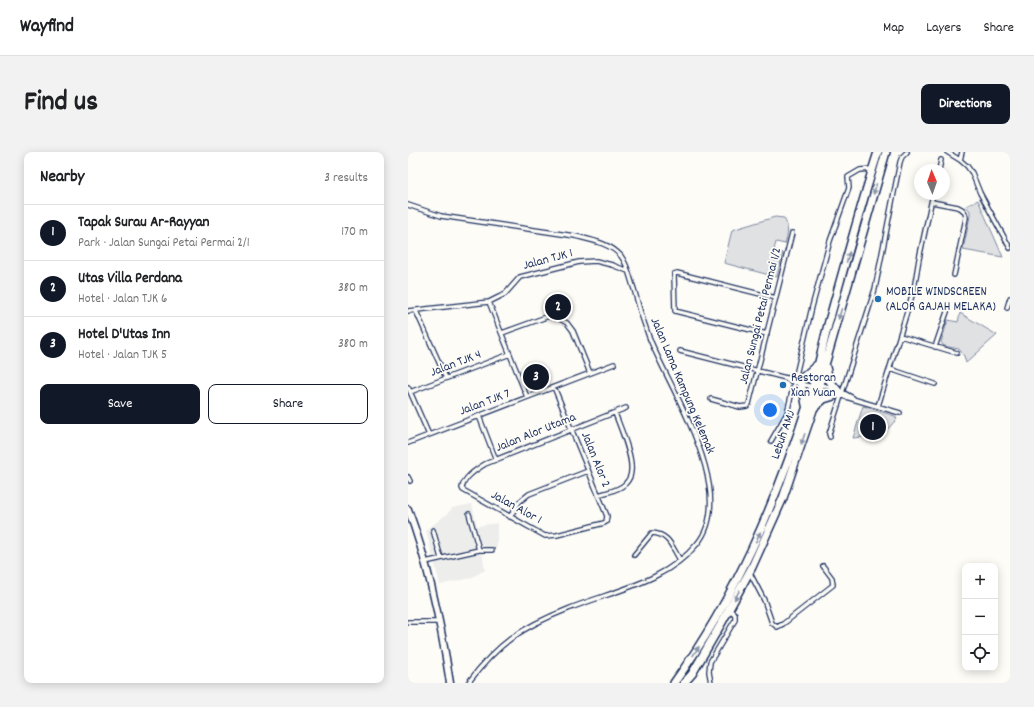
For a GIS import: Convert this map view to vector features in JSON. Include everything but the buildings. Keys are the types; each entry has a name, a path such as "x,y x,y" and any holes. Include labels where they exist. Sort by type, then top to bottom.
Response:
{"highway":[{"name":"Lebuh AMJ","path":"684,683 692,674 729,610 749,572 783,498 814,408 816,386 872,169 878,152"},
{"name":"Lebuh AMJ","path":"822,364 886,152"},
{"path":"806,407 804,394 798,380 822,364 829,380 840,394 824,399 814,408"},
{"name":"Lebuh AMJ","path":"674,683 713,622 746,564 776,495 806,407 816,386"}],"main road":[{"path":"409,512 425,562 439,622 450,683"}],"street":[{"path":"830,437 829,434 840,394 874,289 902,157 907,152"},
{"path":"947,152 960,160 972,173 980,193 1010,248"},
{"path":"960,160 962,152"},
{"path":"940,164 941,160"},
{"path":"771,441 787,413 798,380 812,307 830,241 849,188 848,177 860,170 872,169"},
{"path":"878,406 914,289 932,202 962,208 966,214 954,275"},
{"name":"Jalan Lama Kampung Kelemak","path":"408,205 442,216 569,235 596,241 610,247 616,252 621,257 628,271 649,336 698,444 708,478 710,505 709,522 698,544 680,560 668,569 639,584 568,609 518,633 488,658 468,683"},
{"name":"Jalan Sungai Petai Permai 1/2","path":"711,399 740,407 747,406 749,404 792,233"},
{"name":"Jalan TJK 1","path":"408,312 489,302 505,294 520,277 579,262 596,261 628,271"},
{"path":"767,334 675,310 674,274 677,273 776,298"},
{"path":"1007,308 1010,298"},
{"path":"489,302 528,397"},
{"path":"936,347 948,308"},
{"path":"416,311 446,378"},
{"path":"502,333 549,316 558,318 567,323 573,331 590,373"},
{"path":"900,336 957,353"},
{"path":"680,351 798,380 900,413"},
{"name":"Jalan TJK 4","path":"410,392 510,354"},
{"name":"Jalan TJK 7","path":"408,443 614,364"},
{"path":"890,369 935,384"},
{"path":"408,387 429,435"},
{"name":"Jalan Alor 2","path":"554,387 607,519"},
{"name":"Jalan Alor Utama","path":"462,488 464,481 474,471 485,464 626,408"},
{"path":"598,495 624,485 632,471 630,459 615,413"},
{"path":"479,416 496,460"},
{"path":"510,517 519,502 529,494 588,472"},
{"name":"Jalan Alor 1","path":"462,488 544,536 589,528 604,523 607,519"},
{"path":"469,514 479,550"},
{"path":"433,530 441,558"},
{"path":"634,555 652,533 661,534 665,537 680,560"},
{"path":"425,562 479,550 492,550"},
{"path":"749,572 764,600 772,623 777,627 833,585 832,578 823,566"},
{"path":"711,683 709,672 710,662 735,620 735,614 729,610"},
{"path":"408,622 439,622"}],"shaded area":[{"path":"978,200 1003,257 963,250 970,216 970,211 966,206"},
{"path":"775,217 784,218 788,231 785,244 776,242 774,250 783,253 777,277 724,263 732,230"},
{"path":"960,313 997,335 966,363 964,356 959,349 944,346 941,342 948,320 958,322"},
{"path":"863,406 895,416 897,419 882,435 853,438"},
{"path":"472,504 477,526 497,523 497,548 486,548 481,544 480,539 485,570 471,578 440,585 426,530 447,514 452,508"}],"place":[{"name":"MOBILE WINDSCREEN (ALOR GAJAH MELAKA)","path":"878,299"},
{"name":"Utas Villa Perdana","path":"558,307"},
{"name":"Hotel D'Utas Inn","path":"536,377"},
{"name":"Restoran Xian Yuan","path":"783,385"},
{"name":"Tapak Surau Ar-Rayyan","path":"873,427"}]}
